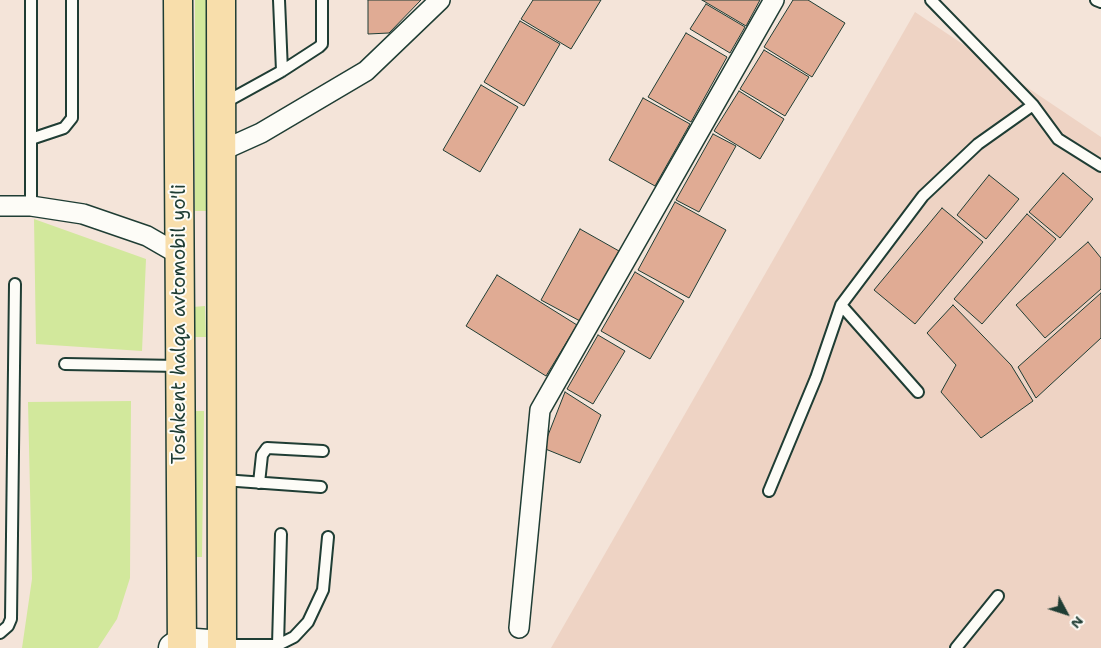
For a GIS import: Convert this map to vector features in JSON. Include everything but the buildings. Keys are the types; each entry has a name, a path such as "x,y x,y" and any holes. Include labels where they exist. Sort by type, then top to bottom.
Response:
{"highway":[{"name":"Toshkent halqa avtomobil yo'li","path":"178,0 180,255 179,646"},
{"path":"221,0 222,646"},
{"path":"180,255 221,255"},
{"path":"180,376 222,387"}],"main road":[{"path":"179,646 222,646"}],"street":[{"path":"221,151 261,133 366,71 440,0"},
{"path":"519,628 540,410 774,0"},
{"path":"0,206 31,206 83,214 147,236 180,255"}],"lane":[{"path":"31,0 31,206"},
{"path":"31,139 64,128 72,118 72,0"},
{"path":"279,0 282,71"},
{"path":"221,105 282,71 322,44 322,0"},
{"path":"931,0 1033,105 1058,139 1101,166"},
{"path":"1096,0 1101,2"},
{"path":"769,491 816,378 841,305 923,196 978,144 1033,105"},
{"path":"0,633 8,626 10,619 15,284"},
{"path":"841,305 918,392"},
{"path":"65,364 180,376"},
{"path":"259,483 262,455 267,448 323,451"},
{"path":"222,480 321,487"},
{"path":"278,645 281,534"},
{"path":"222,646 278,645 294,637 308,622 323,590 328,537"},
{"path":"956,648 998,596"}],"shaded area":[{"path":"915,12 1101,137 1101,648 551,648"}],"green space":[{"path":"195,0 207,0 208,211 195,211"},
{"path":"34,219 146,259 142,351 36,344"},
{"path":"205,306 206,337 193,337 193,307"},
{"path":"131,401 130,578 117,619 98,648 22,648 32,579 28,402"},
{"path":"191,411 204,411 202,557 189,557"}]}
